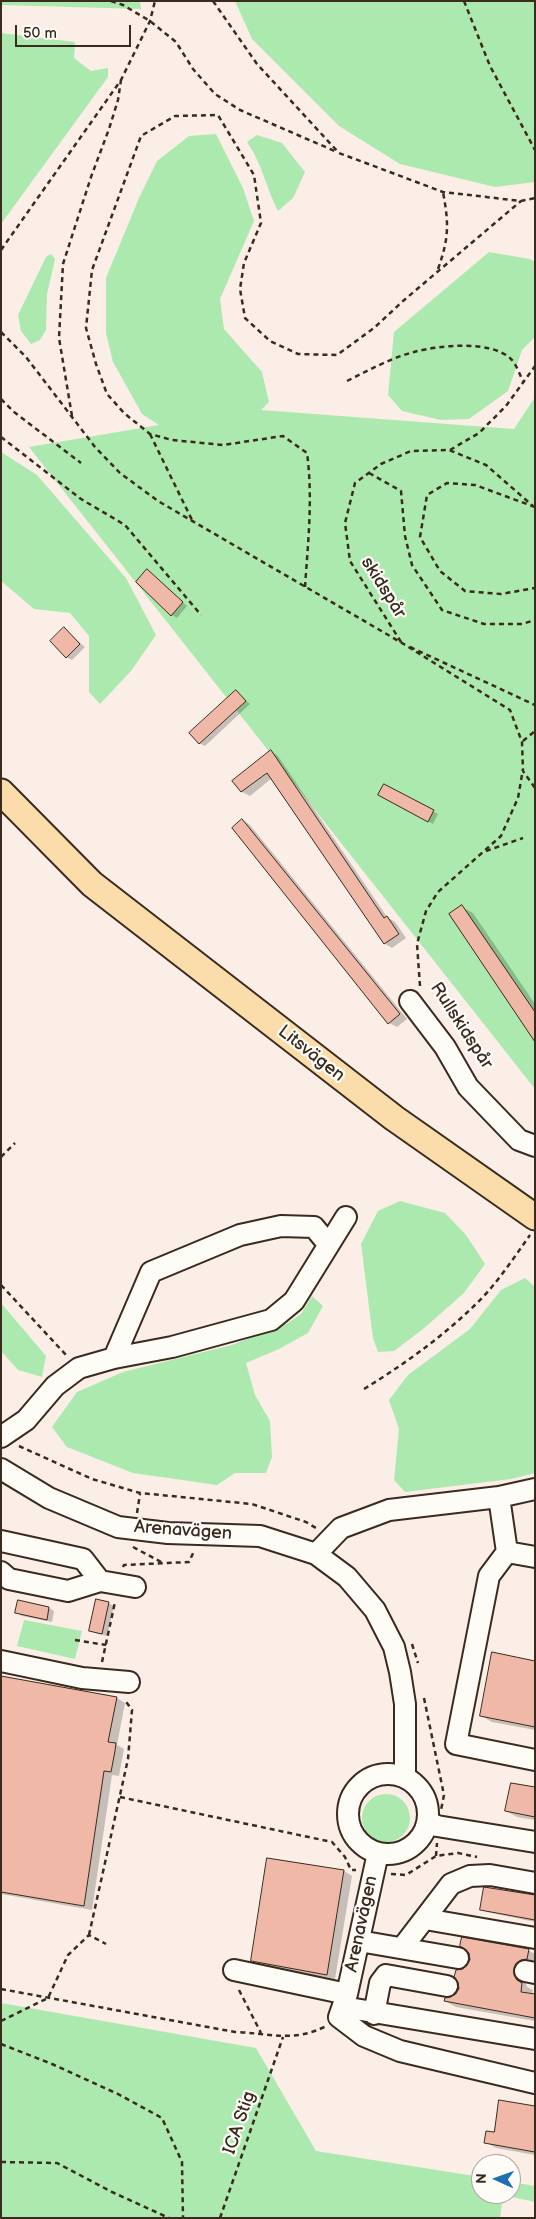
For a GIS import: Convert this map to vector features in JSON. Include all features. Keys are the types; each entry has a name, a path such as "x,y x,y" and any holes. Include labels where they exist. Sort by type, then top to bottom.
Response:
{"main road":[{"name":"Litsvägen","path":"1,792 92,884 394,1118 535,1217"}],"street":[{"path":"417,997 468,1087 519,1140 535,1146"},
{"path":"6,1439 26,1420 55,1386 78,1368 114,1358 172,1347 272,1320 294,1301 346,1217"},
{"path":"114,1358 151,1272 240,1234 281,1226 314,1227 328,1244"},
{"name":"Arenavägen","path":"1,1469 48,1498 118,1526 168,1533 260,1536 316,1554 347,1577 375,1610 394,1647 405,1704 405,1777 391,1773 375,1775 363,1782 354,1792 348,1808 349,1826 356,1839 376,1862"},
{"path":"316,1554 330,1537 341,1528 389,1510 499,1497 535,1489"},
{"path":"499,1497 507,1552 489,1576 456,1744 535,1760"},
{"path":"1,1541 83,1559 118,1584"},
{"path":"507,1552 535,1557"},
{"path":"1,1572 9,1579 68,1591 118,1584"},
{"path":"3,1662 82,1678 129,1682"},
{"path":"405,1777 413,1782 424,1796 433,1824 535,1842"},
{"name":"Arenavägen","path":"376,1862 406,1850 422,1837 433,1824"},
{"name":"Arenavägen","path":"343,2006 376,1862"},
{"path":"402,1948 451,1884 470,1876 490,1875 535,1883"},
{"path":"425,1919 535,1938"},
{"path":"359,1941 458,1958"},
{"path":"234,1970 343,2006 374,2014 535,2039"},
{"path":"374,2014 380,1983 386,1976 447,1986"},
{"path":"343,2006 364,2036 400,2051 535,2082"}],"path":[{"path":"111,1 123,5 150,21 176,42 193,69 214,94 240,110 340,153 443,192 521,201 535,198"},
{"path":"1,250 121,80 150,21 155,1"},
{"path":"213,1 257,64 340,153"},
{"path":"464,1 490,66 535,150"},
{"path":"72,417 59,338 63,264 91,177 109,129 118,100 121,80"},
{"path":"305,587 310,519 310,476 307,453 283,436 222,445 172,440 150,434 124,413 107,394 96,364 86,328 92,270 141,136 174,116 218,115 254,175 261,223 244,263 240,289 245,318 270,341 298,354 337,354 374,328 403,300 521,201"},
{"path":"438,271 444,253 449,221 443,192"},
{"path":"1,332 26,357 95,448 120,473 158,501 402,643 535,705"},
{"path":"347,381 376,366 416,351 453,346 483,346 500,351 512,360 524,383"},
{"path":"449,450 479,433 506,406 535,366"},
{"path":"1,398 14,412 81,462"},
{"path":"150,434 193,521"},
{"path":"1,437 81,499 125,526 201,615"},
{"name":"skidspår","path":"402,643 350,561 345,523 355,483 381,464 411,451 449,450 486,466 534,506"},
{"path":"369,474 401,492 405,536 412,565 442,610 484,624 522,624 535,620"},
{"path":"534,506 476,485 447,483 427,495 420,537 440,572 465,591 501,594 535,588"},
{"name":"Rullskidspår","path":"402,643 510,710 522,742 523,768 518,798 501,836 438,892 426,911 416,944 420,985 417,997"},
{"path":"522,742 535,731"},
{"path":"523,768 535,788"},
{"path":"485,851 523,838"},
{"path":"1,1157 16,1143"},
{"path":"364,1389 420,1352 476,1304 513,1260 535,1228"},
{"path":"1,1285 78,1368"},
{"path":"6,1439 92,1479 140,1493 252,1504 306,1522 330,1537"},
{"path":"118,1584 124,1565 189,1562 194,1550"},
{"path":"74,1640 106,1645"},
{"path":"411,1642 415,1650 419,1669"},
{"path":"424,1698 444,1795 433,1824 436,1856"},
{"path":"1,2021 48,1998 68,1955 89,1935 120,1796 332,1842 345,1857 351,1870 376,1862 406,1875 436,1856 458,1853 477,1857"},
{"path":"89,1935 106,1944"},
{"path":"234,1970 237,1987 261,2033"},
{"path":"1,1989 235,2032 261,2033 283,2037 312,2034 343,2006"},
{"name":"ICA Stig","path":"220,2218 283,2037"},
{"path":"1,2044 52,2064 118,2094 162,2118 182,2162 183,2218"},
{"path":"1,2162 57,2162 112,2192 168,2218"}],"green space":[{"path":"1,1 140,1 141,9 1,5"},
{"path":"235,1 535,1 535,182 495,187 400,164 339,126 252,39"},
{"path":"1,33 75,42 74,58 91,71 108,68 108,77 1,224"},
{"path":"216,134 243,188 254,221 220,299 224,329 262,372 269,402 261,410 514,429 535,397 535,1089 29,447 159,425 142,414 113,362 106,333 106,278 139,198 157,161 189,136"},
{"path":"257,135 282,143 305,172 293,198 278,211 256,158 247,142"},
{"path":"489,252 530,259 535,262 535,337 522,350 508,391 469,419 441,420 402,411 388,395 394,332"},
{"path":"51,254 55,259 47,294 46,330 40,340 31,344 21,331 18,315 46,257"},
{"path":"1,452 37,475 126,578 156,635 131,671 100,704 89,692 89,636 70,613 34,609 1,581"},
{"path":"400,1201 445,1213 466,1235 485,1264 464,1293 423,1329 394,1351 378,1352 373,1338 361,1244 378,1211"},
{"path":"525,1278 535,1287 535,1473 511,1479 405,1492 394,1480 399,1429 389,1400 408,1375 470,1329 501,1290"},
{"path":"312,1296 323,1306 308,1333 279,1349 246,1363 255,1395 270,1421 272,1457 266,1473 235,1473 217,1485 133,1473 67,1447 52,1427 77,1392 123,1372 232,1345 288,1323 301,1314"},
{"path":"1,1303 46,1356 42,1377 18,1370 1,1351"},
{"path":"24,1620 82,1631 75,1659 17,1646"},
{"path":"381,1794 391,1794 403,1801 410,1813 410,1823 403,1835 391,1842 381,1842 373,1838 366,1831 362,1823 362,1813 366,1805 373,1798"},
{"path":"1,2003 256,2048 316,2151 471,2175 471,2204 502,2204 500,2218 1,2218"},
{"path":"521,2184 535,2186 535,2202 521,2199"}],"building":[{"path":"147,569 183,602 171,616 136,582"},
{"path":"64,627 80,644 66,658 50,641"},
{"path":"236,690 246,701 199,744 189,733"},
{"path":"271,750 384,918 387,916 399,934 384,944 267,773 241,792 232,781"},
{"path":"384,784 434,810 428,822 378,795"},
{"path":"242,819 400,1014 388,1024 232,828"},
{"path":"462,905 535,1012 535,1042 449,914"},
{"path":"96,1599 109,1602 102,1634 89,1631"},
{"path":"18,1600 49,1607 47,1620 15,1613"},
{"path":"492,1652 535,1661 535,1727 480,1716"},
{"path":"1,1676 117,1697 108,1742 116,1743 115,1751 111,1772 104,1771 84,1906 1,1892"},
{"path":"511,1783 535,1787 535,1817 505,1811"},
{"path":"267,1858 344,1870 327,1975 251,1961"},
{"path":"484,1887 535,1895 535,1920 480,1910"},
{"path":"462,1937 529,1949 527,1959 521,1960 516,1964 514,1974 517,1980 522,1983 521,1992 535,1994 535,2018 444,2001 445,1998 451,1997 459,1989 458,1982 454,1977 456,1970 463,1969 470,1960 469,1953 460,1946"},
{"path":"499,2100 535,2106 535,2152 484,2143 486,2131 494,2132"}]}
